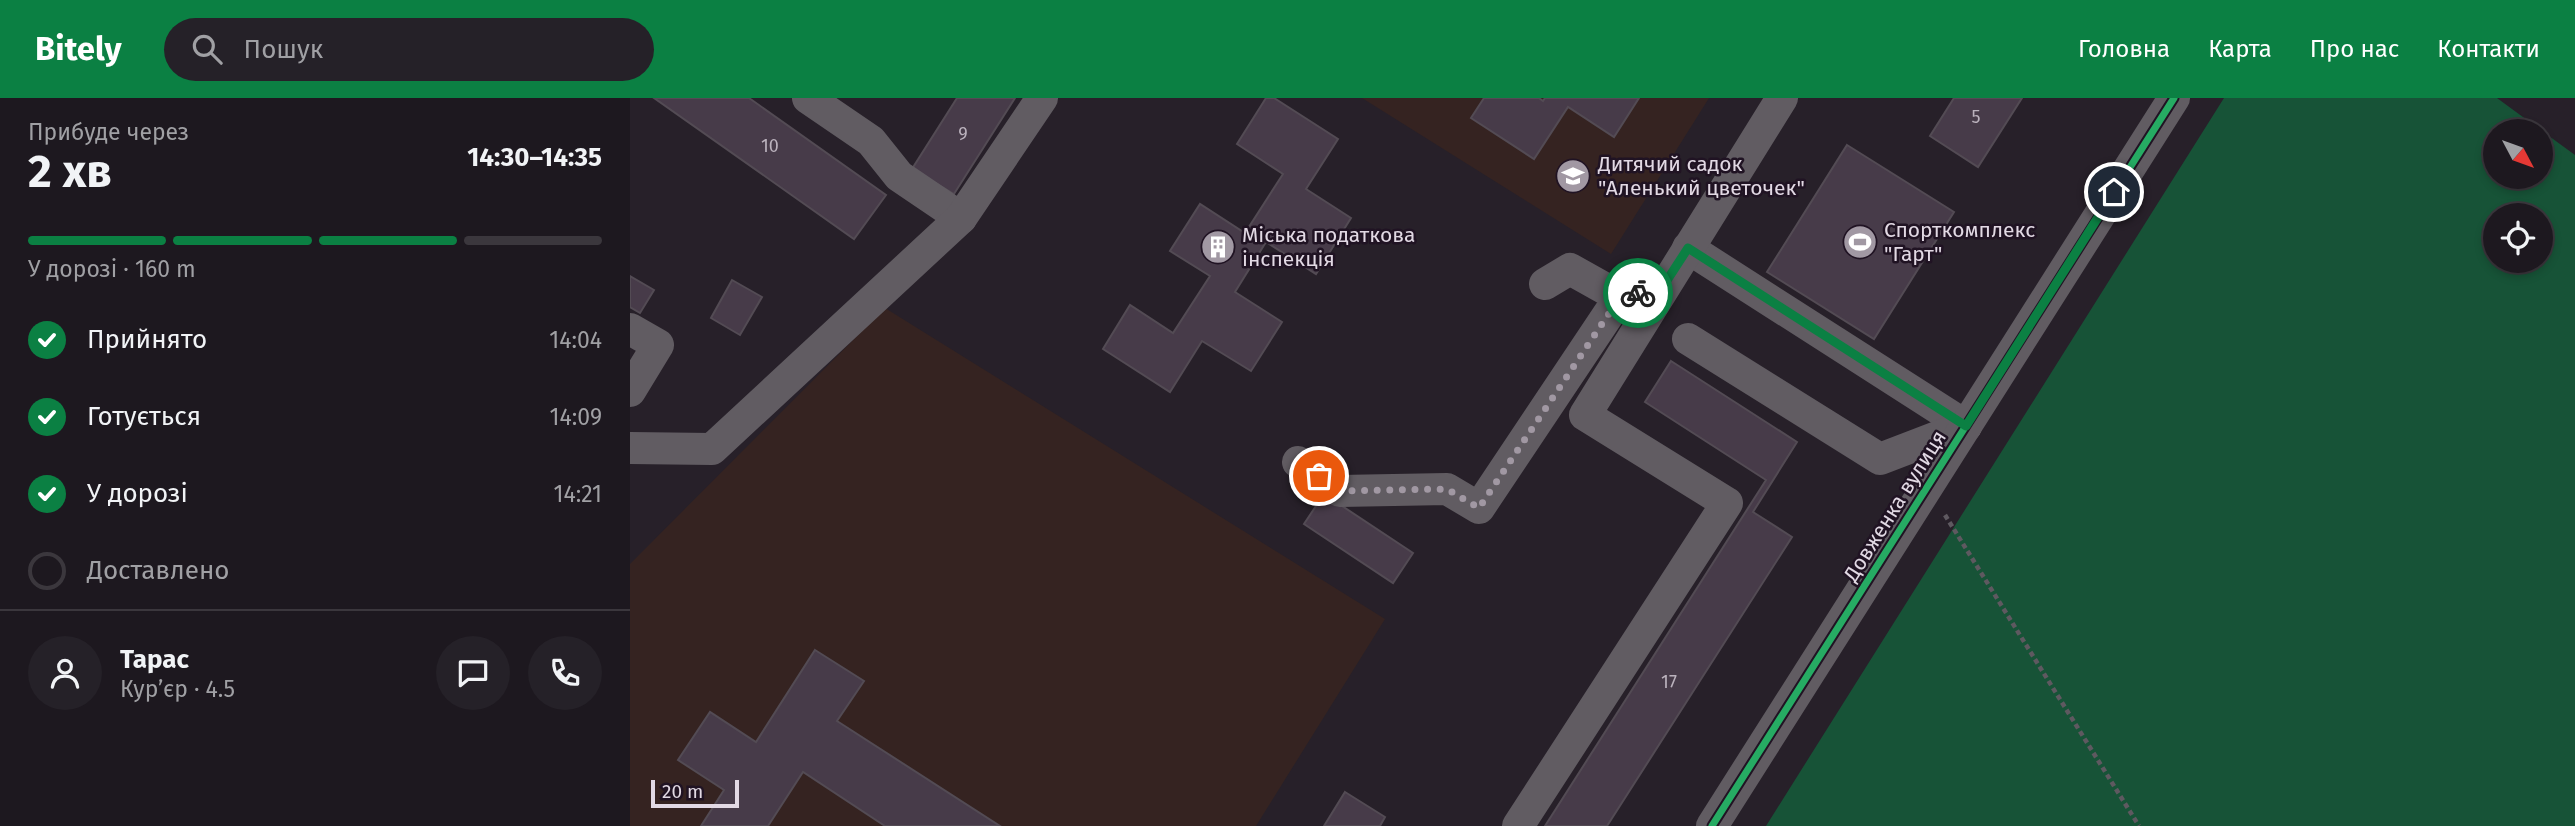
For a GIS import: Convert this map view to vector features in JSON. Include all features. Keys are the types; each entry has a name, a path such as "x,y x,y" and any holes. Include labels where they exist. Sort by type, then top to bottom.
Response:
{"street":[{"path":"808,98 871,141 899,176 961,218"},
{"path":"630,448 712,449 961,218 1042,98"},
{"path":"1518,826 1727,503 1585,415 1782,98"},
{"name":"Довженка вулиця","path":"1712,826 2174,98"},
{"path":"1688,248 1966,426"},
{"path":"1545,284 1570,269 1620,297 1662,288"},
{"path":"1298,462 1340,491 1447,489 1479,508 1620,297"},
{"path":"630,329 658,345 630,391"},
{"path":"1688,339 1880,460 1966,426"}],"path":[{"path":"1927,488 2139,826"}],"shaded area":[{"name":"Дитячий садок \"Аленький цветочек\"","path":"1362,98 1709,98 1611,254"},
{"path":"885,308 1385,619 1256,826 630,826 630,564"}],"green space":[{"path":"2224,98 2497,98 2526,119 2483,119 2483,189 2553,189 2553,139 2575,155 2575,826 1766,826"}],"building":[{"path":"654,98 749,98 886,195 854,239"},
{"path":"957,98 1015,98 954,194 912,169"},
{"name":"Міська податкова інспекція","path":"1266,98 1274,98 1338,139 1306,189 1351,218 1316,274 1266,242 1235,292 1282,322 1251,371 1202,341 1170,392 1103,349 1130,305 1173,333 1210,276 1170,251 1200,204 1245,233 1283,174 1237,144"},
{"path":"1484,98 1539,98 1543,101 1545,98 1639,98 1614,137 1568,107 1534,159 1471,118"},
{"path":"1954,98 2022,98 1978,167 1930,136"},
{"name":"Спорткомплекс \"Гарт\"","path":"1847,145 1954,212 1874,339 1767,272"},
{"path":"630,276 654,290 640,313 630,307"},
{"path":"732,280 762,297 740,335 711,318"},
{"path":"1671,361 1797,442 1753,512 1792,537 1607,826 1545,826 1766,480 1645,402"},
{"path":"1324,494 1413,553 1393,583 1304,524"},
{"path":"815,650 864,681 837,721 1000,826 885,826 803,772 768,826 701,826 724,790 678,760 710,712 756,742"},
{"path":"1345,792 1385,817 1380,826 1324,826"}],"cycle path":[{"path":"1712,826 2174,98"}],"way so far":[{"path":"1319,476 1340,491 1447,489 1479,508 1620,297 1638,293"}],"place":[{"name":"Дитячий садок \"Аленький цветочек\"","path":"1573,176"},
{"name":"Спорткомплекс \"Гарт\"","path":"1860,242"},
{"name":"Міська податкова інспекція","path":"1218,247"}],"route":[{"path":"1638,293 1662,288 1688,248 1966,426 2114,192"}]}
